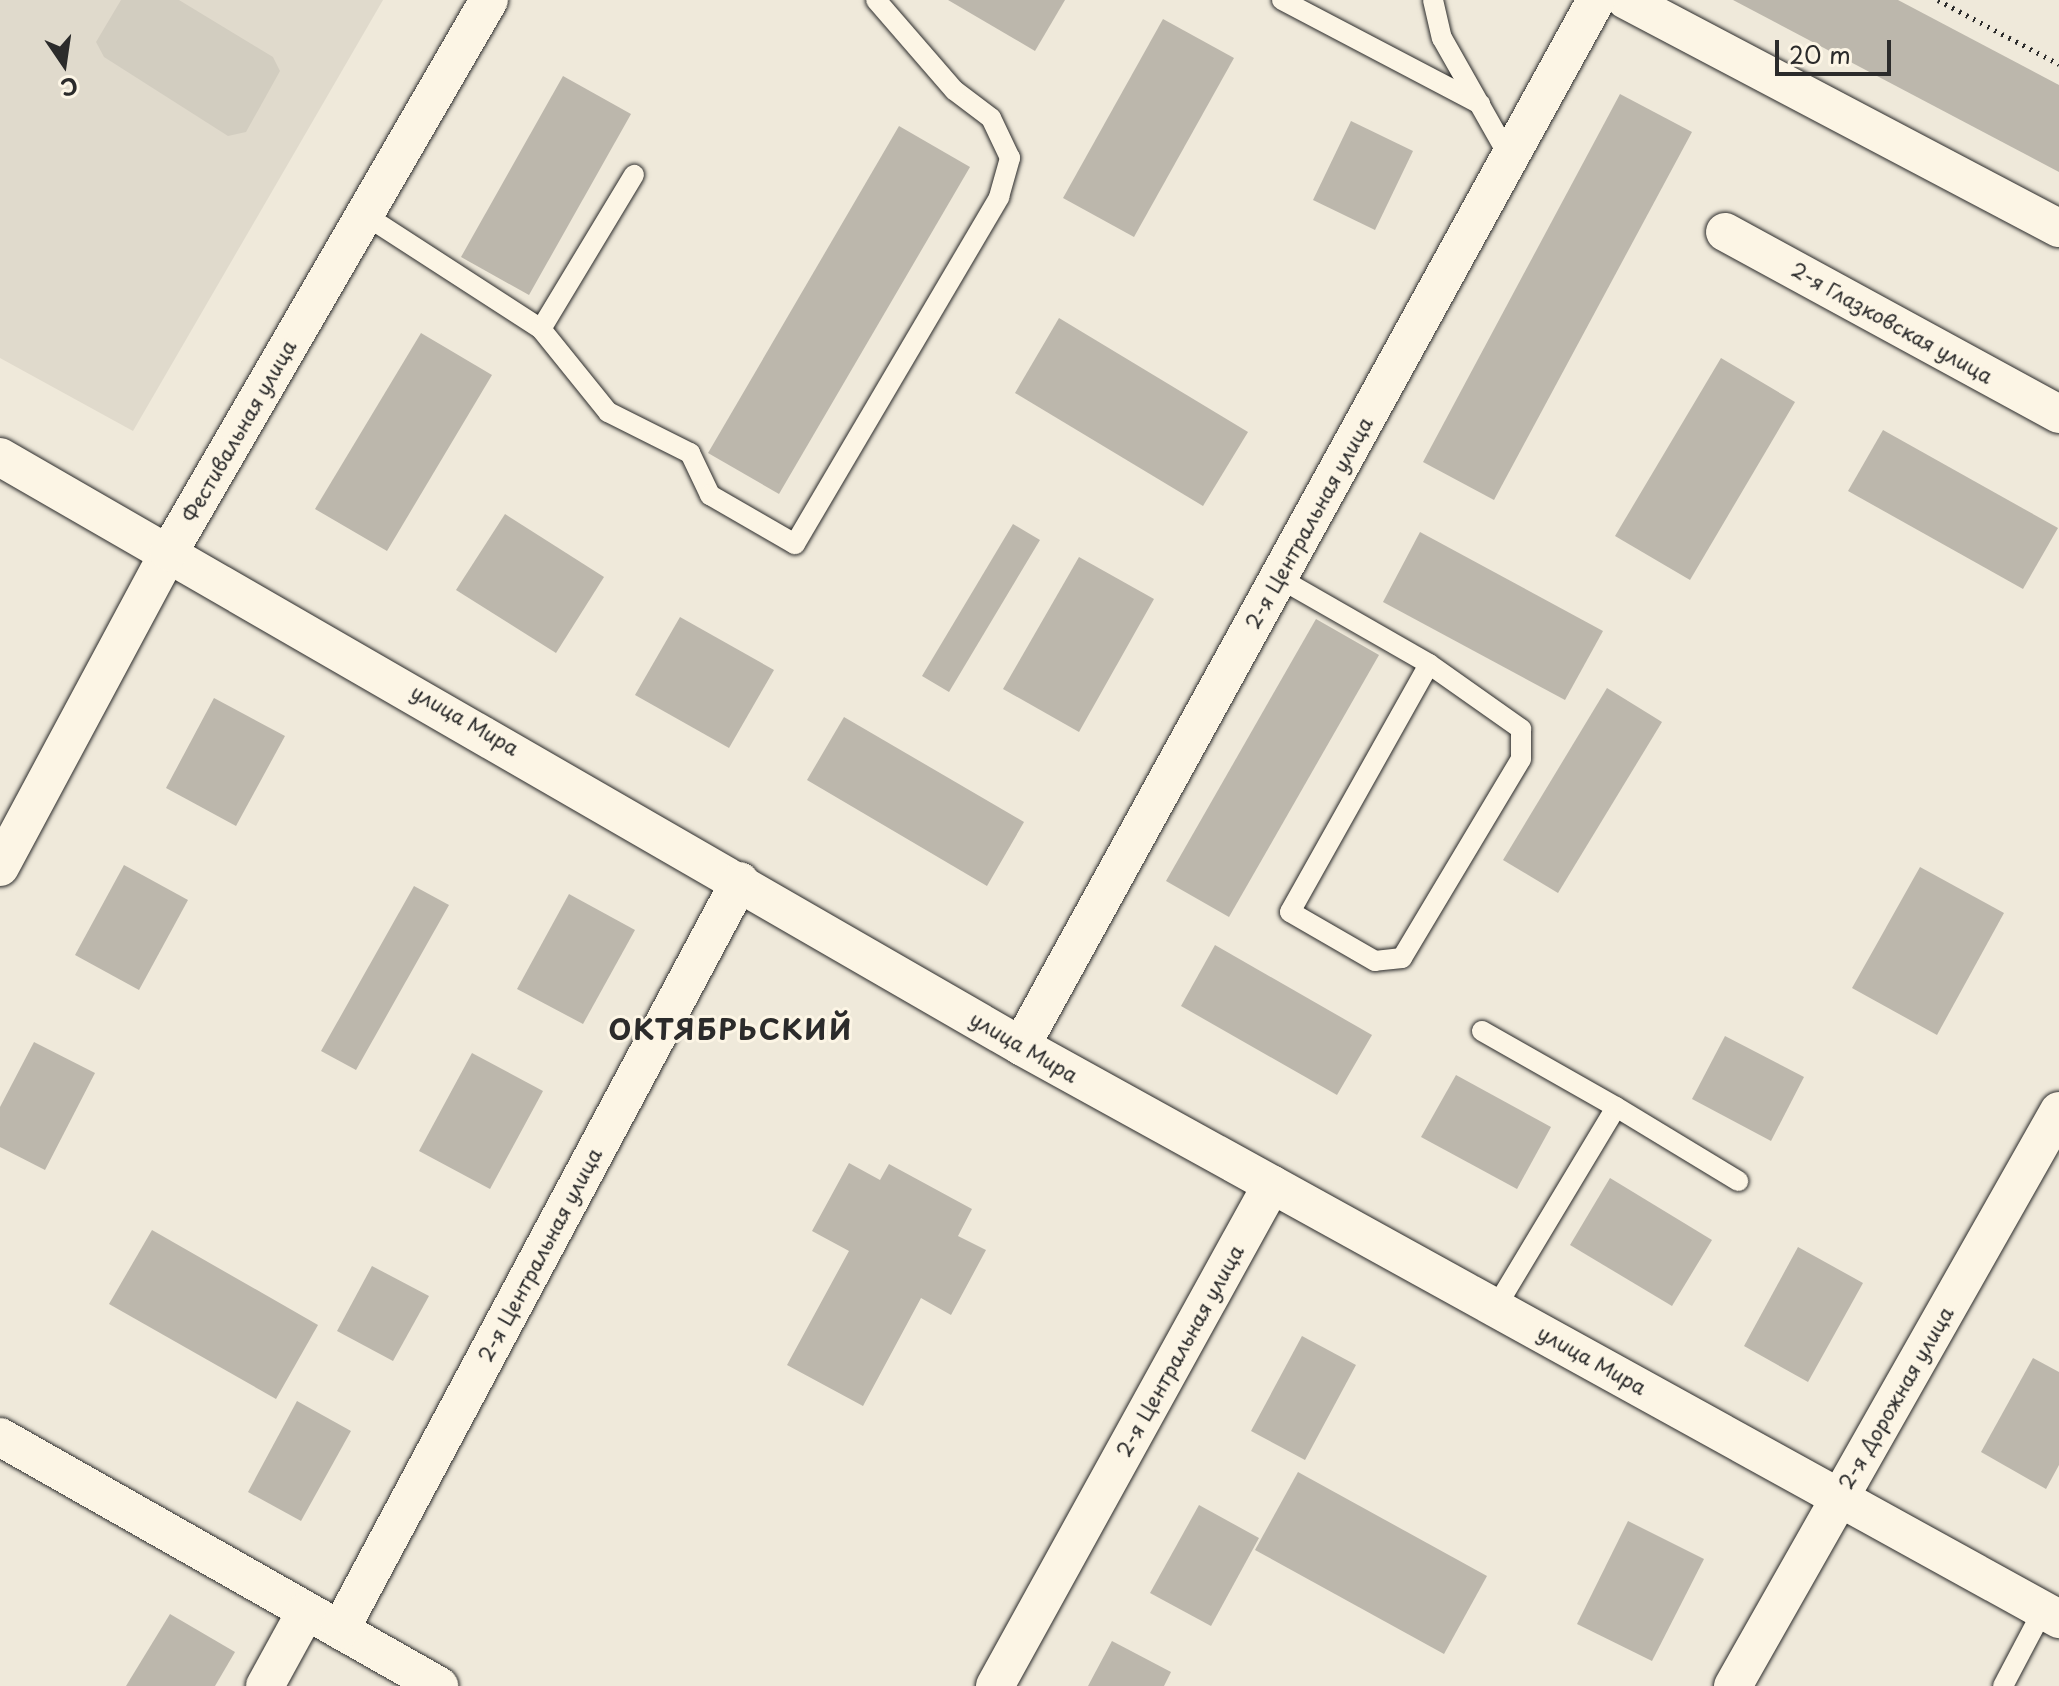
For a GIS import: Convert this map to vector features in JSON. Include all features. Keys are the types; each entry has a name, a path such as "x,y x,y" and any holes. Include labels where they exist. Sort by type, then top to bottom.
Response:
{"street":[{"name":"Фестивальная улица","path":"0,867 169,552 489,0"},
{"name":"2-я Центральная улица","path":"1021,1046 1596,0"},
{"path":"1626,0 2059,228"},
{"name":"2-я Глазковская улица","path":"1725,232 2059,414"},
{"name":"улица Мира","path":"0,457 740,881 1021,1046 2051,1614"},
{"name":"2-я Центральная улица","path":"340,1630 740,881"},
{"name":"2-я Дорожная улица","path":"1733,1686 2059,1111"},
{"name":"2-я Центральная улица","path":"995,1686 1272,1184"},
{"path":"0,1437 439,1686"},
{"path":"265,1686 306,1611"}],"lane":[{"path":"365,215 541,329 608,412 690,453 710,495 795,544 999,197 1010,158 991,118 954,90 876,0"},
{"path":"1282,0 1480,104"},
{"path":"1433,0 1442,38 1510,158"},
{"path":"541,329 634,175"},
{"path":"1279,578 1429,664 1521,729 1521,759 1402,958 1375,961 1290,912 1429,664"},
{"path":"1482,1031 1738,1181"},
{"path":"1496,1307 1616,1107"},
{"path":"2003,1686 2051,1614"}],"path":[{"path":"1938,0 2059,64"}],"shaded area":[{"path":"0,0 383,0 133,431 0,358"},
{"path":"121,0 179,0 273,57 280,71 246,132 228,136 104,57 96,42"}],"building":[{"path":"948,0 1065,0 1035,51"},
{"path":"1733,0 1898,0 2059,85 2059,172"},
{"path":"1163,19 1234,58 1134,237 1063,198"},
{"path":"563,76 631,114 529,295 461,257"},
{"path":"1620,94 1692,132 1494,500 1423,462"},
{"path":"1351,121 1413,151 1375,230 1313,200"},
{"path":"899,126 970,167 779,494 708,453"},
{"path":"1059,318 1248,432 1203,506 1015,393"},
{"path":"421,333 492,375 387,551 315,509"},
{"path":"1721,358 1795,402 1690,580 1615,536"},
{"path":"1883,430 2058,528 2023,589 1848,491"},
{"path":"505,514 604,577 556,653 456,590"},
{"path":"1013,524 1040,540 949,692 922,676"},
{"path":"1420,532 1603,631 1565,700 1383,602"},
{"path":"1079,557 1154,599 1079,732 1003,689"},
{"path":"680,617 774,670 729,748 635,695"},
{"path":"1316,619 1379,655 1229,917 1166,881"},
{"path":"1607,688 1662,722 1558,893 1503,860"},
{"path":"214,698 285,736 236,826 166,788"},
{"path":"844,717 1024,822 987,886 807,780"},
{"path":"124,865 188,900 139,990 75,955"},
{"path":"1920,867 2004,913 1937,1035 1852,988"},
{"path":"414,886 449,905 356,1070 321,1051"},
{"path":"569,894 635,930 583,1024 517,989"},
{"path":"1215,945 1372,1035 1337,1095 1181,1006"},
{"path":"1725,1036 1804,1077 1771,1141 1692,1099"},
{"path":"34,1042 95,1073 45,1170 0,1147 0,1107"},
{"path":"472,1053 543,1091 490,1189 419,1151"},
{"path":"1456,1075 1551,1127 1517,1189 1421,1137"},
{"path":"849,1163 880,1180 889,1164 972,1209 958,1236 986,1250 951,1315 921,1298 863,1406 787,1365 849,1251 812,1231"},
{"path":"1610,1178 1712,1240 1672,1306 1570,1245"},
{"path":"152,1230 318,1325 276,1399 109,1304"},
{"path":"1798,1247 1863,1283 1808,1382 1744,1346"},
{"path":"372,1266 429,1296 393,1361 337,1331"},
{"path":"1302,1336 1356,1365 1305,1460 1251,1431"},
{"path":"2033,1358 2059,1372 2059,1465 2046,1489 1981,1452"},
{"path":"297,1401 351,1431 301,1521 248,1492"},
{"path":"1298,1472 1487,1576 1444,1654 1255,1550"},
{"path":"1199,1505 1259,1538 1211,1626 1150,1593"},
{"path":"1628,1521 1704,1559 1652,1661 1577,1624"},
{"path":"170,1614 235,1652 215,1686 126,1686"},
{"path":"1112,1641 1171,1672 1164,1686 1088,1686"}],"district":[{"name":"ОКТЯБРЬСКИЙ","path":"731,1029"}]}
